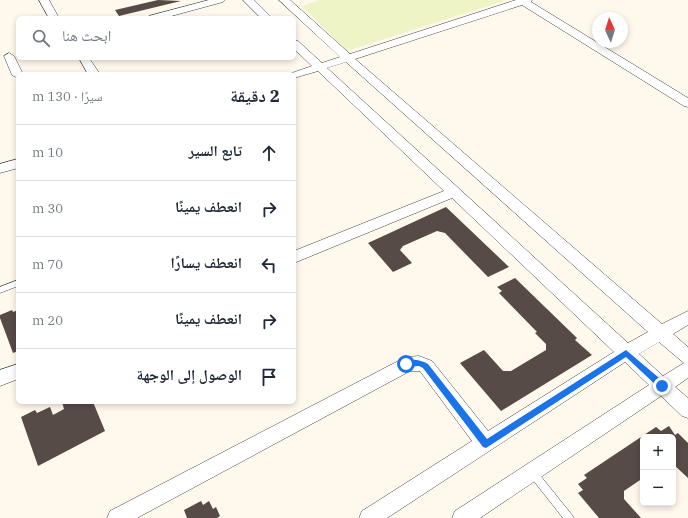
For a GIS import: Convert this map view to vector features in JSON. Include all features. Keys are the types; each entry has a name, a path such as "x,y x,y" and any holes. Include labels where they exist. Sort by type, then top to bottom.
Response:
{"street":[{"path":"44,0 53,16"},
{"path":"160,16 220,0"},
{"path":"248,0 265,16"},
{"path":"284,0 348,58 662,332 688,357"},
{"path":"296,74 524,0 688,103"},
{"path":"296,45 688,410"},
{"path":"9,56 17,72"},
{"path":"85,60 93,72"},
{"path":"0,169 16,164"},
{"path":"296,256 454,192"},
{"path":"369,518 626,353 688,317"},
{"path":"117,518 412,362 420,363 426,366 486,444"},
{"path":"462,518 688,369"},
{"path":"0,378 16,372"}],"lane":[{"path":"0,290 16,284"},
{"path":"532,472 569,518"}],"green space":[{"path":"320,0 507,0 347,51 302,6"}],"building":[{"path":"158,0 181,1 119,16 115,10"},
{"path":"446,207 509,267 488,277 445,233 437,231 403,246 400,250 412,263 393,272 368,243"},
{"path":"515,278 577,338 575,340 592,355 501,411 460,363 484,350 503,371 511,371 546,350 546,344 535,333 537,332 499,293 502,291 497,287"},
{"path":"12,310 13,312 16,311 16,352 13,353 0,318 0,315"},
{"path":"63,404 94,404 105,431 38,466 21,417 35,410 37,413 50,407 53,415 64,409"},
{"path":"669,426 674,434 646,434 656,427 661,431"},
{"path":"678,433 688,443 688,478 676,467 676,434"},
{"path":"640,438 640,480 624,491 624,499 641,518 599,518 578,493 583,490 578,484 587,478 584,475"},
{"path":"201,501 203,505 209,501 213,509 216,507 220,516 217,518 187,518 184,510"}],"route":[{"path":"406,364 412,362 420,363 426,366 486,444 626,353 662,386"}]}
